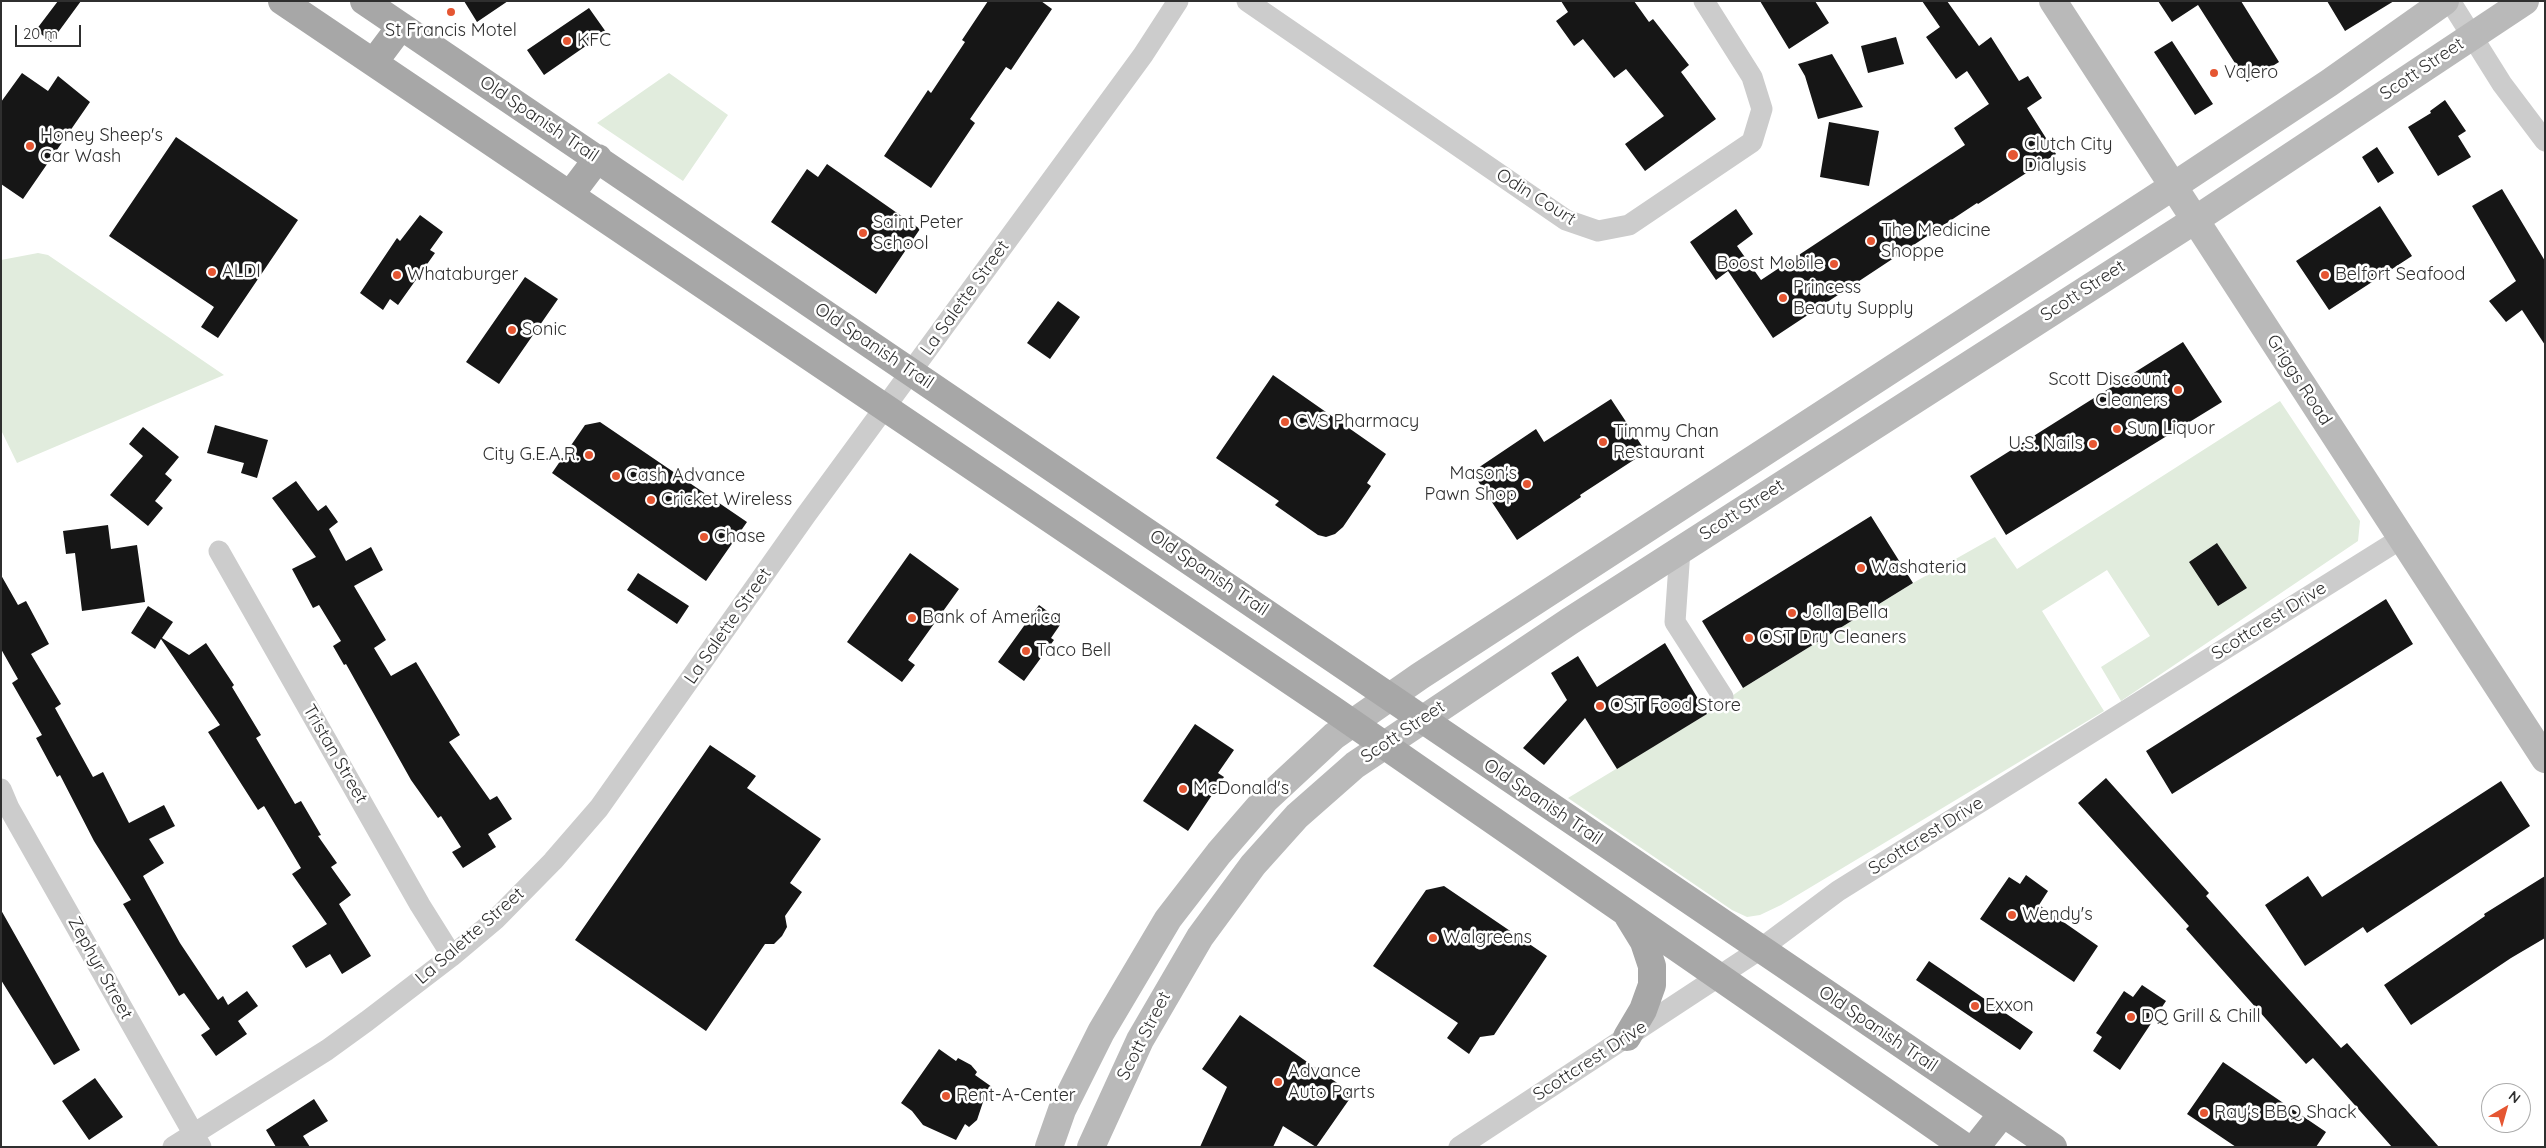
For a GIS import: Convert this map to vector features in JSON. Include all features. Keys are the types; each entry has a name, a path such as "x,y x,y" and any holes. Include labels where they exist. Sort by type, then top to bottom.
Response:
{"main road":[{"path":"282,1 1384,744 1964,1147"},
{"name":"Old Spanish Trail","path":"364,1 1390,696 1759,950 2053,1147"},
{"name":"Griggs Road","path":"2053,1 2545,759"},
{"name":"Scott Street","path":"1049,1147 1062,1110 1101,1032 1168,919 1219,852 1265,800 1334,736 1390,696 2172,187 2329,83 2445,1"},
{"name":"Scott Street","path":"1091,1147 1140,1040 1200,937 1253,865 1297,816 1328,787 1384,744 1422,719 1680,550 2194,220 2524,1"},
{"path":"374,62 401,26"},
{"path":"570,195 598,158"},
{"path":"1659,521 1680,550"},
{"path":"1145,582 1166,544"},
{"path":"1625,911 1644,942 1652,966 1652,985 1643,1010 1627,1037"},
{"path":"1101,1032 1140,1040"},
{"path":"1976,1147 2003,1113"}],"street":[{"name":"La Salette Street","path":"173,1147 197,1140 327,1050 452,956 496,919 553,861 599,808 806,515 1142,55 1178,1"},
{"name":"Odin Court","path":"1247,1 1566,220 1598,231 1629,225 1752,142 1762,109 1752,77 1704,1"},
{"path":"2450,1 2502,84 2545,141"},
{"name":"Scottcrest Drive","path":"1459,1147 1718,975 1759,950 1838,892 2402,538"},
{"path":"1680,550 1675,622 1723,697"},
{"name":"Tristan Street","path":"219,551 420,905 452,956"},
{"name":"Zephyr Street","path":"1,789 197,1140"}],"green space":[{"path":"669,73 728,115 683,181 597,123"},
{"path":"38,253 48,255 224,375 17,463 1,430 1,260"},
{"path":"2280,401 2360,521 2358,541 2121,701 2101,667 2150,636 2107,570 2042,611 2104,711 1781,905 1760,915 1747,917 1732,910 1568,798 1707,714 1743,688 1913,583 1991,539 1995,537 2017,569"}],"building":[{"path":"58,1 81,1 51,42 36,30"},
{"path":"464,1 508,1 477,22"},
{"path":"988,1 1041,1 1052,9 1011,70 1006,67 970,119 975,123 931,188 884,156 928,90 931,93 965,42 962,40"},
{"path":"1561,1 1634,1 1649,22 1653,19 1689,65 1681,72 1716,119 1645,171 1625,144 1664,116 1626,69 1614,78 1583,39 1574,46 1556,21 1568,12"},
{"path":"1760,1 1815,1 1829,23 1789,49"},
{"path":"1922,1 1947,1 1979,46 1991,37 2019,81 2028,76 2042,98 2027,108 2056,154 1977,203 1773,338 1728,271 1716,280 1690,242 1736,209 1753,234 1737,246 1761,280 1965,145 1954,128 1989,104 1967,71 1956,79 1926,37 1940,27"},
{"path":"2158,1 2241,1 2279,62 2247,82 2198,5 2172,22"},
{"path":"2327,1 2394,1 2345,31"},
{"name":"KFC","path":"589,8 606,32 544,75 527,50"},
{"path":"1896,37 1904,64 1868,73 1861,46"},
{"path":"2172,41 2213,104 2195,115 2154,52"},
{"path":"1832,54 1863,107 1818,119 1805,76 1798,64"},
{"name":"Honey Sheep's Car Wash","path":"22,73 48,91 58,76 90,102 23,199 1,184 1,102"},
{"path":"2445,100 2466,131 2458,136 2471,157 2438,176 2408,127 2431,113 2430,111"},
{"path":"1829,122 1879,131 1869,186 1820,177"},
{"name":"ALDI","path":"176,137 298,220 218,338 201,327 214,307 109,236"},
{"path":"2377,147 2394,173 2378,183 2362,157"},
{"path":"827,164 920,229 876,294 771,222 807,169 818,177"},
{"path":"2502,189 2545,261 2545,345 2522,310 2506,322 2489,301 2516,281 2472,206"},
{"path":"2380,206 2412,256 2329,310 2296,261"},
{"name":"Whataburger","path":"420,215 443,232 430,250 435,253 398,305 390,299 383,310 360,293 397,238 400,241"},
{"name":"Sonic","path":"525,277 558,299 499,384 466,362"},
{"path":"1058,301 1080,317 1050,359 1027,343"},
{"path":"2183,342 2222,402 2006,535 1970,476"},
{"name":"CVS Pharmacy","path":"1273,375 1386,454 1367,483 1371,486 1343,527 1335,534 1326,537 1318,535 1275,505 1279,501 1216,458"},
{"path":"1611,399 1646,452 1580,495 1581,497 1517,540 1472,472 1536,429 1544,442"},
{"path":"600,422 747,522 706,581 552,473 585,425"},
{"path":"215,425 268,440 257,478 241,473 244,463 207,453"},
{"path":"143,427 179,457 165,474 172,480 155,501 163,508 148,526 110,495 143,456 129,444"},
{"path":"296,481 318,511 326,505 338,522 329,529 346,561 371,547 383,570 354,586 386,640 374,648 391,676 416,662 460,735 449,742 490,800 497,796 512,819 488,834 496,847 463,868 452,852 461,847 441,816 438,818 411,780 346,664 344,665 333,646 341,641 319,605 313,608 292,569 316,557 272,498"},
{"path":"1871,516 1913,583 1743,688 1702,621"},
{"path":"108,525 111,549 137,545 145,602 82,611 75,553 66,554 63,531"},
{"path":"2217,543 2247,588 2218,606 2189,562"},
{"name":"Bank of America","path":"910,553 959,589 908,660 915,665 902,682 847,642"},
{"path":"638,573 689,606 677,624 627,590"},
{"path":"1,575 18,605 26,601 49,644 31,654 61,704 55,708 93,777 103,772 129,823 164,805 175,826 149,839 164,863 143,876 180,943 218,1000 223,996 228,1005 247,991 258,1006 238,1021 247,1034 216,1056 201,1035 210,1029 184,993 179,996 123,904 131,900 94,841 60,775 57,777 36,738 42,735 12,683 18,679 1,649"},
{"path":"2386,599 2413,644 2172,794 2146,751"},
{"name":"Taco Bell","path":"1039,605 1062,622 1051,638 1054,640 1024,681 998,662"},
{"path":"148,606 173,622 162,638 189,655 206,643 234,685 232,687 261,735 256,738 295,804 301,801 321,835 318,836 337,863 331,867 351,895 339,904 371,956 342,974 330,954 306,968 292,946 327,924 292,874 301,868 264,806 258,810 208,732 220,725 161,639 155,649 131,633"},
{"path":"1665,643 1707,714 1617,769 1585,718 1544,765 1523,748 1567,700 1551,673 1578,656 1597,687"},
{"name":"McDonald's","path":"1195,724 1234,750 1218,773 1224,777 1188,831 1143,801"},
{"path":"710,745 756,776 747,788 821,839 790,883 802,892 785,916 787,927 782,936 774,944 765,944 706,1031 575,940"},
{"path":"2106,778 2209,893 2206,896 2341,1048 2347,1043 2439,1147 2392,1147 2313,1058 2306,1064 2186,929 2189,926 2078,803"},
{"path":"2501,781 2530,826 2367,933 2363,927 2305,966 2265,905 2308,876 2322,897"},
{"path":"2026,875 2048,891 2039,905 2098,946 2074,982 1980,919 2009,877 2020,884"},
{"path":"2545,876 2545,938 2511,958 2411,1025 2384,985 2485,916 2484,914"},
{"name":"Walgreens","path":"1444,886 1547,956 1494,1035 1480,1037 1469,1054 1447,1038 1458,1023 1373,966 1426,890"},
{"path":"1,910 80,1050 54,1065 1,980"},
{"name":"Exxon","path":"1929,961 2033,1032 2020,1050 1916,980"},
{"name":"DQ Grill & Chill","path":"2142,985 2166,1001 2120,1070 2093,1051 2102,1037 2096,1033 2124,991 2133,997"},
{"name":"Advance Auto Parts","path":"1240,1015 1353,1094 1316,1147 1283,1126 1273,1147 1200,1147 1227,1087 1202,1069"},
{"name":"Rent-A-Center","path":"939,1049 956,1061 958,1058 971,1065 977,1072 975,1075 992,1087 985,1096 977,1120 969,1127 965,1124 956,1140 923,1125 912,1111 901,1103"},
{"path":"2223,1062 2326,1132 2316,1147 2236,1147 2187,1114"},
{"path":"95,1078 123,1117 89,1140 62,1101"},
{"path":"314,1099 328,1121 303,1136 310,1147 276,1147 266,1130"}],"place":[{"name":"St Francis Motel","path":"451,12"},
{"name":"KFC","path":"567,41"},
{"name":"Valero","path":"2214,73"},
{"name":"Honey Sheep's Car Wash","path":"30,146"},
{"name":"Clutch City Dialysis","path":"2013,155"},
{"name":"Saint Peter School","path":"863,233"},
{"name":"The Medicine Shoppe","path":"1871,241"},
{"name":"Boost Mobile","path":"1834,264"},
{"name":"ALDI","path":"212,272"},
{"name":"Whataburger","path":"397,275"},
{"name":"Belfort Seafood","path":"2325,275"},
{"name":"Princess Beauty Supply","path":"1783,298"},
{"name":"Sonic","path":"512,330"},
{"name":"Scott Discount Cleaners","path":"2178,390"},
{"name":"CVS Pharmacy","path":"1285,422"},
{"name":"Sun Liquor","path":"2117,429"},
{"name":"Timmy Chan Restaurant","path":"1603,442"},
{"name":"U.S. Nails","path":"2093,444"},
{"name":"City G.E.A.R.","path":"589,455"},
{"name":"Cash Advance","path":"616,476"},
{"name":"Mason's Pawn Shop","path":"1527,484"},
{"name":"Cricket Wireless","path":"651,500"},
{"name":"Chase","path":"704,537"},
{"name":"Washateria","path":"1861,568"},
{"name":"Jolla Bella","path":"1792,613"},
{"name":"Bank of America","path":"912,618"},
{"name":"OST Dry Cleaners","path":"1749,638"},
{"name":"Taco Bell","path":"1026,651"},
{"name":"OST Food Store","path":"1600,706"},
{"name":"McDonald's","path":"1183,789"},
{"name":"Wendy's","path":"2012,915"},
{"name":"Walgreens","path":"1433,938"},
{"name":"Exxon","path":"1975,1006"},
{"name":"DQ Grill & Chill","path":"2131,1017"},
{"name":"Advance Auto Parts","path":"1278,1082"},
{"name":"Rent-A-Center","path":"946,1096"},
{"name":"Ray's BBQ Shack","path":"2204,1113"}]}
